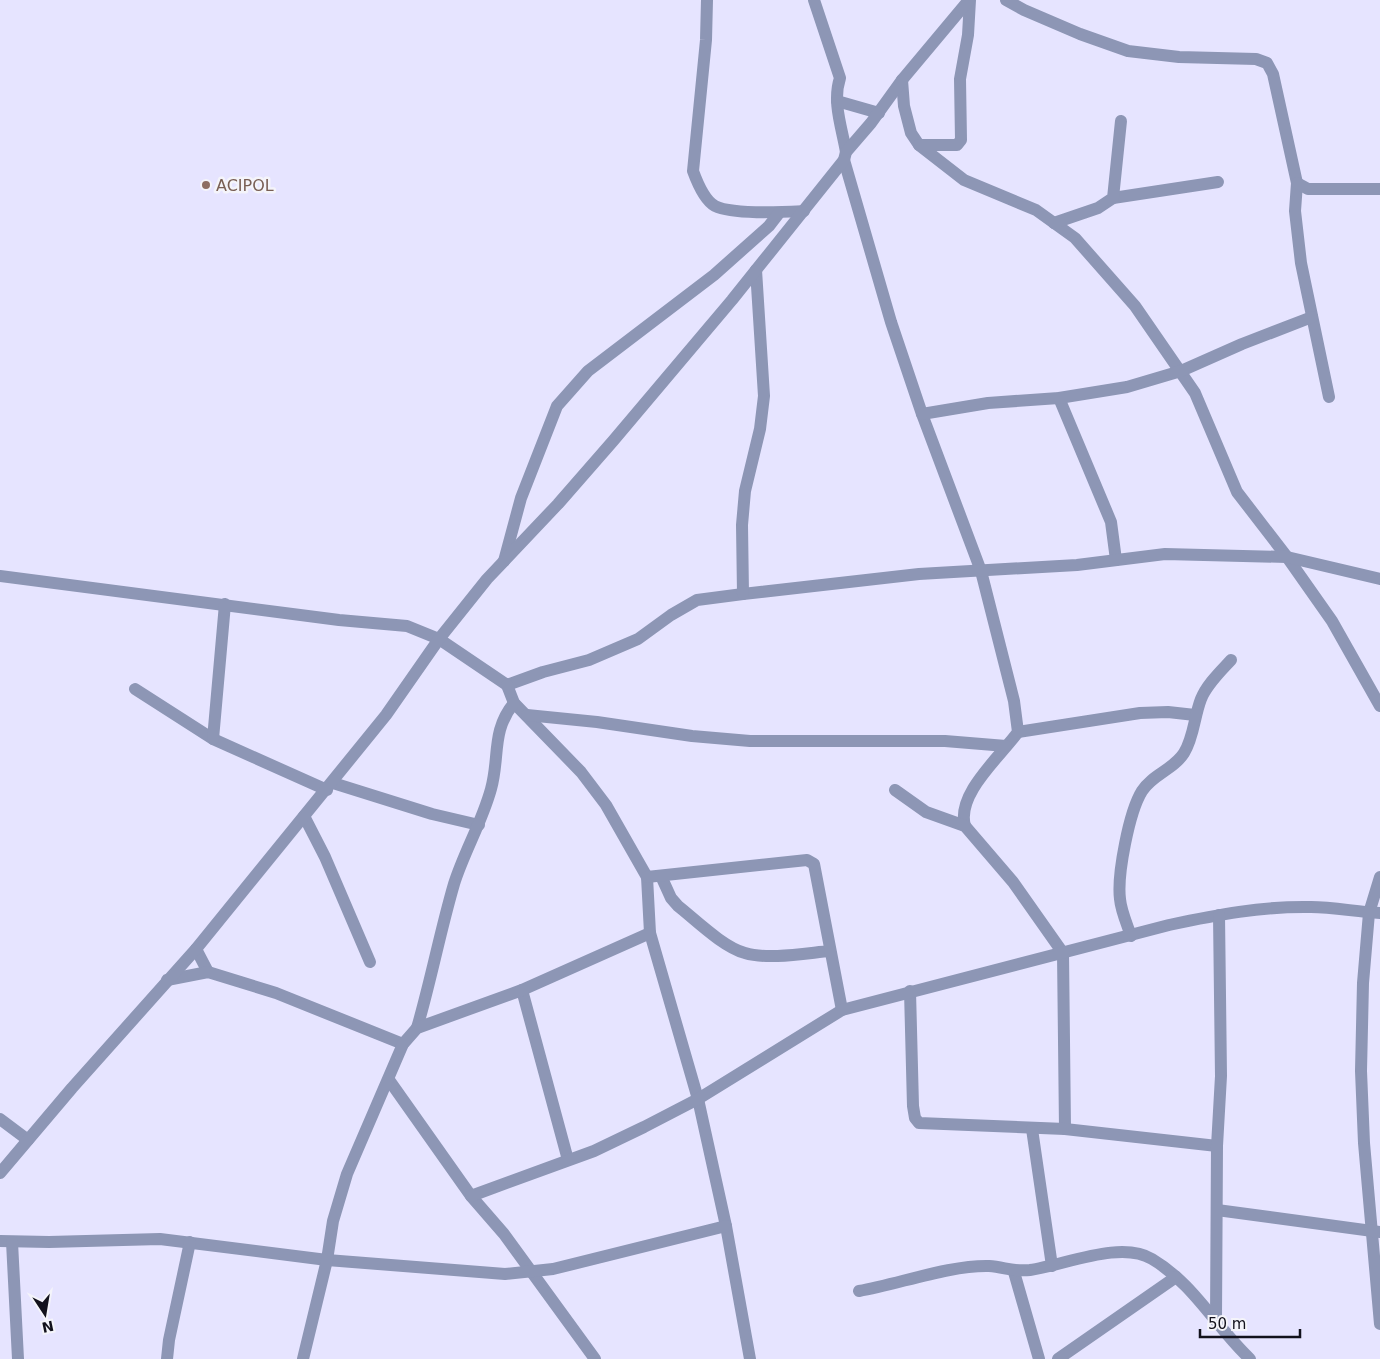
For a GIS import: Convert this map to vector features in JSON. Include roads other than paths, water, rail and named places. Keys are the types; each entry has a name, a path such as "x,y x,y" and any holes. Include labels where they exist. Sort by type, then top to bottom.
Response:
{"street":[{"path":"707,0 706,40 693,171 698,186 715,206 737,211 779,213 804,211"},
{"path":"814,0 840,78 836,91 836,101 845,156 891,322 922,414 981,571 1014,701 1018,732"},
{"path":"0,1173 196,949 386,715 439,639 504,561 614,442 804,211 902,80 969,0"},
{"path":"919,145 957,145 962,140 960,80 968,35 969,0"},
{"path":"1006,0 1024,10 1080,34 1128,51 1179,57 1256,59 1267,62 1273,74 1297,183 1295,211 1301,263 1329,397"},
{"path":"902,80 904,106 911,133 919,145 964,180 1036,210 1075,238 1135,306 1195,393 1237,492 1287,557 1332,621 1380,706"},
{"path":"836,101 879,113"},
{"path":"1113,198 1121,122"},
{"path":"1054,223 1098,208 1113,198 1218,182"},
{"path":"1297,183 1308,189 1380,189"},
{"path":"504,561 516,513 547,425 556,406 588,371 714,275 769,226 779,213"},
{"path":"743,594 742,524 745,492 760,429 764,396 756,270"},
{"path":"922,414 988,403 1059,398 1127,387 1181,371 1242,344 1312,318"},
{"path":"1059,398 1111,522 1116,560"},
{"path":"507,684 589,660 638,639 671,615 697,600 743,594 919,574 981,571 1165,554 1287,557 1380,579"},
{"path":"0,576 339,620 391,623 407,626 439,639 507,684 514,703 581,772 606,805 647,877 650,933 698,1099 726,1226 750,1359"},
{"path":"213,739 225,604"},
{"path":"1130,936 1120,899 1122,860 1131,822 1142,792 1156,776 1173,767 1184,753 1193,731 1195,715 1202,697 1231,660"},
{"path":"135,689 213,739 330,786 479,825"},
{"path":"302,1359 327,1260 332,1221 347,1174 403,1044 417,1028 454,885 462,860 479,825 492,787 498,733 504,715 514,703"},
{"path":"1065,1129 1063,953 1012,882 965,826 962,817 965,800 1018,732 1140,712 1168,712 1195,715"},
{"path":"526,715 597,722 692,736 750,741 945,742 1006,746"},
{"path":"895,790 926,812 965,826"},
{"path":"304,816 325,857 370,962"},
{"path":"647,877 808,860 814,864 842,1010"},
{"path":"661,876 671,898 678,906 739,951 759,956 830,951"},
{"path":"1380,877 1363,983 1361,1071 1364,1143 1375,1232 1380,1324"},
{"path":"471,1196 594,1151 698,1099 842,1010 910,991 1219,915 1258,908 1312,907 1374,913"},
{"path":"1216,1319 1217,1146 1221,1076 1219,915"},
{"path":"417,1028 522,990 650,933"},
{"path":"196,949 208,972"},
{"path":"167,980 208,972 276,993 403,1044"},
{"path":"522,990 568,1160"},
{"path":"910,991 913,1106 915,1118 919,1123 1065,1129 1217,1146"},
{"path":"389,1080 471,1196 532,1272 595,1359"},
{"path":"0,1120 28,1140"},
{"path":"1032,1129 1052,1266"},
{"path":"1217,1210 1375,1232"},
{"path":"18,1359 6,1241 160,1239 327,1260 505,1274 532,1272 726,1226"},
{"path":"167,1359 171,1330 190,1242"},
{"path":"859,1291 953,1270 990,1266 1014,1272 1110,1253 1132,1251 1151,1258 1176,1277 1216,1319 1237,1347 1250,1359"},
{"path":"1014,1272 1039,1359"},
{"path":"1058,1359 1176,1277"}],"place":[{"name":"ACIPOL","path":"206,185"}]}
